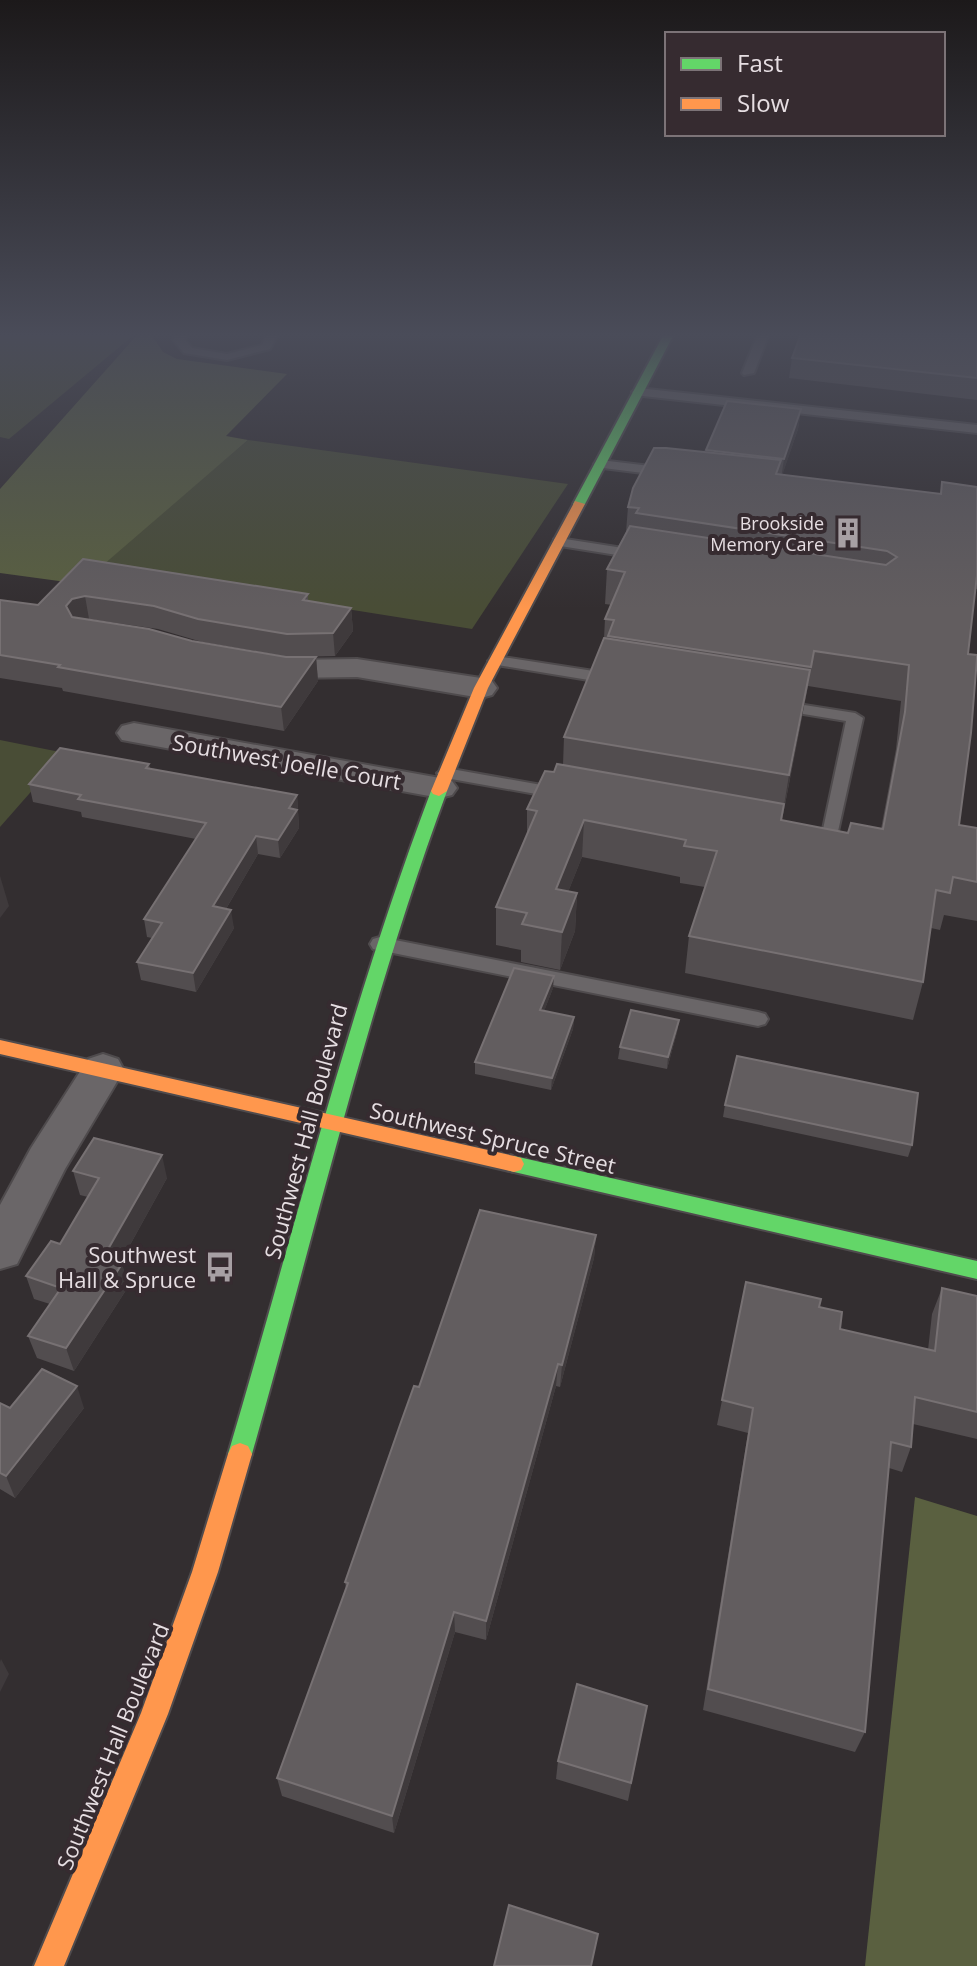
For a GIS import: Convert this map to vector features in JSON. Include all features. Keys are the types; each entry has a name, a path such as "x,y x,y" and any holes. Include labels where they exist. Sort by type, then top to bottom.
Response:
{"main road":[{"name":"Southwest Hall Boulevard","path":"49,1966 154,1714 205,1572 280,1322 380,944 481,688 620,426"},
{"name":"Southwest Spruce Street","path":"0,1047 977,1270"}],"street":[{"path":"242,661 289,669 357,668 481,688"},
{"name":"Southwest Joelle Court","path":"134,733 443,781"},
{"path":"0,1250 47,1160 103,1070"}],"lane":[{"path":"947,426 977,429"},
{"path":"600,464 679,473"},
{"path":"559,542 659,557"},
{"path":"496,661 623,681"},
{"path":"762,703 855,718 829,841 798,835"},
{"path":"443,781 585,798"},
{"path":"380,944 758,1019"}],"green space":[{"path":"0,426 25,426 9,439 0,437"},
{"path":"56,426 236,426 226,436 248,440 81,584 0,573 0,489"},
{"path":"248,440 568,484 472,629 96,569"},
{"path":"0,740 65,753 0,827"},
{"path":"915,1497 977,1516 977,1966 865,1966"}],"building":[{"path":"716,426 795,426 784,459 706,450"},
{"path":"654,448 781,460 776,474 941,494 942,482 977,487 977,575 968,654 977,655 977,658 959,825 977,828 977,882 953,877 950,893 936,890 923,982 689,936 717,851 684,846 686,840 584,820 556,889 577,893 562,932 522,924 527,913 496,907 537,811 527,809 545,771 554,772 557,764 784,804 781,820 848,833 851,823 883,829 905,712 909,665 814,651 811,667 608,636 614,620 605,619 625,572 607,569 630,526 886,565 897,557 887,551 636,513 639,508 628,507 633,488"},
{"path":"83,559 308,594 303,600 351,608 333,633 287,634 198,619 154,606 85,596 72,599 66,606 72,617 286,657 316,657 281,707 0,655 0,600 38,605"},
{"path":"604,638 810,670 789,775 564,737"},
{"path":"60,748 149,764 146,768 297,795 289,808 297,810 278,840 256,836 213,906 231,910 193,973 137,962 162,923 144,919 206,823 78,799 81,795 29,784"},
{"path":"514,968 554,976 540,1010 574,1017 552,1078 475,1062"},
{"path":"631,1010 679,1020 668,1057 620,1047"},
{"path":"737,1056 918,1093 912,1145 725,1105"},
{"path":"94,1138 162,1155 103,1258 122,1264 66,1348 28,1336 61,1288 26,1276 51,1241 60,1244 99,1178 73,1171"},
{"path":"480,1210 596,1235 562,1365 558,1364 486,1621 454,1612 392,1816 277,1778 348,1583 345,1582 401,1422 414,1386 419,1387"},
{"path":"746,1282 821,1299 819,1307 842,1312 840,1329 935,1351 942,1288 977,1296 977,1412 915,1397 911,1447 891,1442 865,1732 708,1689 753,1408 722,1400"},
{"path":"42,1369 77,1386 6,1476 0,1473 0,1403 10,1408"},
{"path":"577,1684 647,1706 631,1783 558,1761"},
{"path":"509,1905 598,1934 591,1966 494,1966"}],"traffic: fast":[{"path":"579,504 620,426"},
{"path":"240,1454 356,1037 381,954 439,791"},
{"path":"514,1164 977,1270"}],"traffic: slow":[{"path":"439,791 481,688 579,504"},
{"path":"0,1047 514,1164"},
{"path":"49,1966 154,1714 205,1572 240,1454"}],"place":[{"name":"Brookside Memory Care","path":"848,533"},
{"name":"Southwest Hall & Spruce","path":"220,1267"}]}
